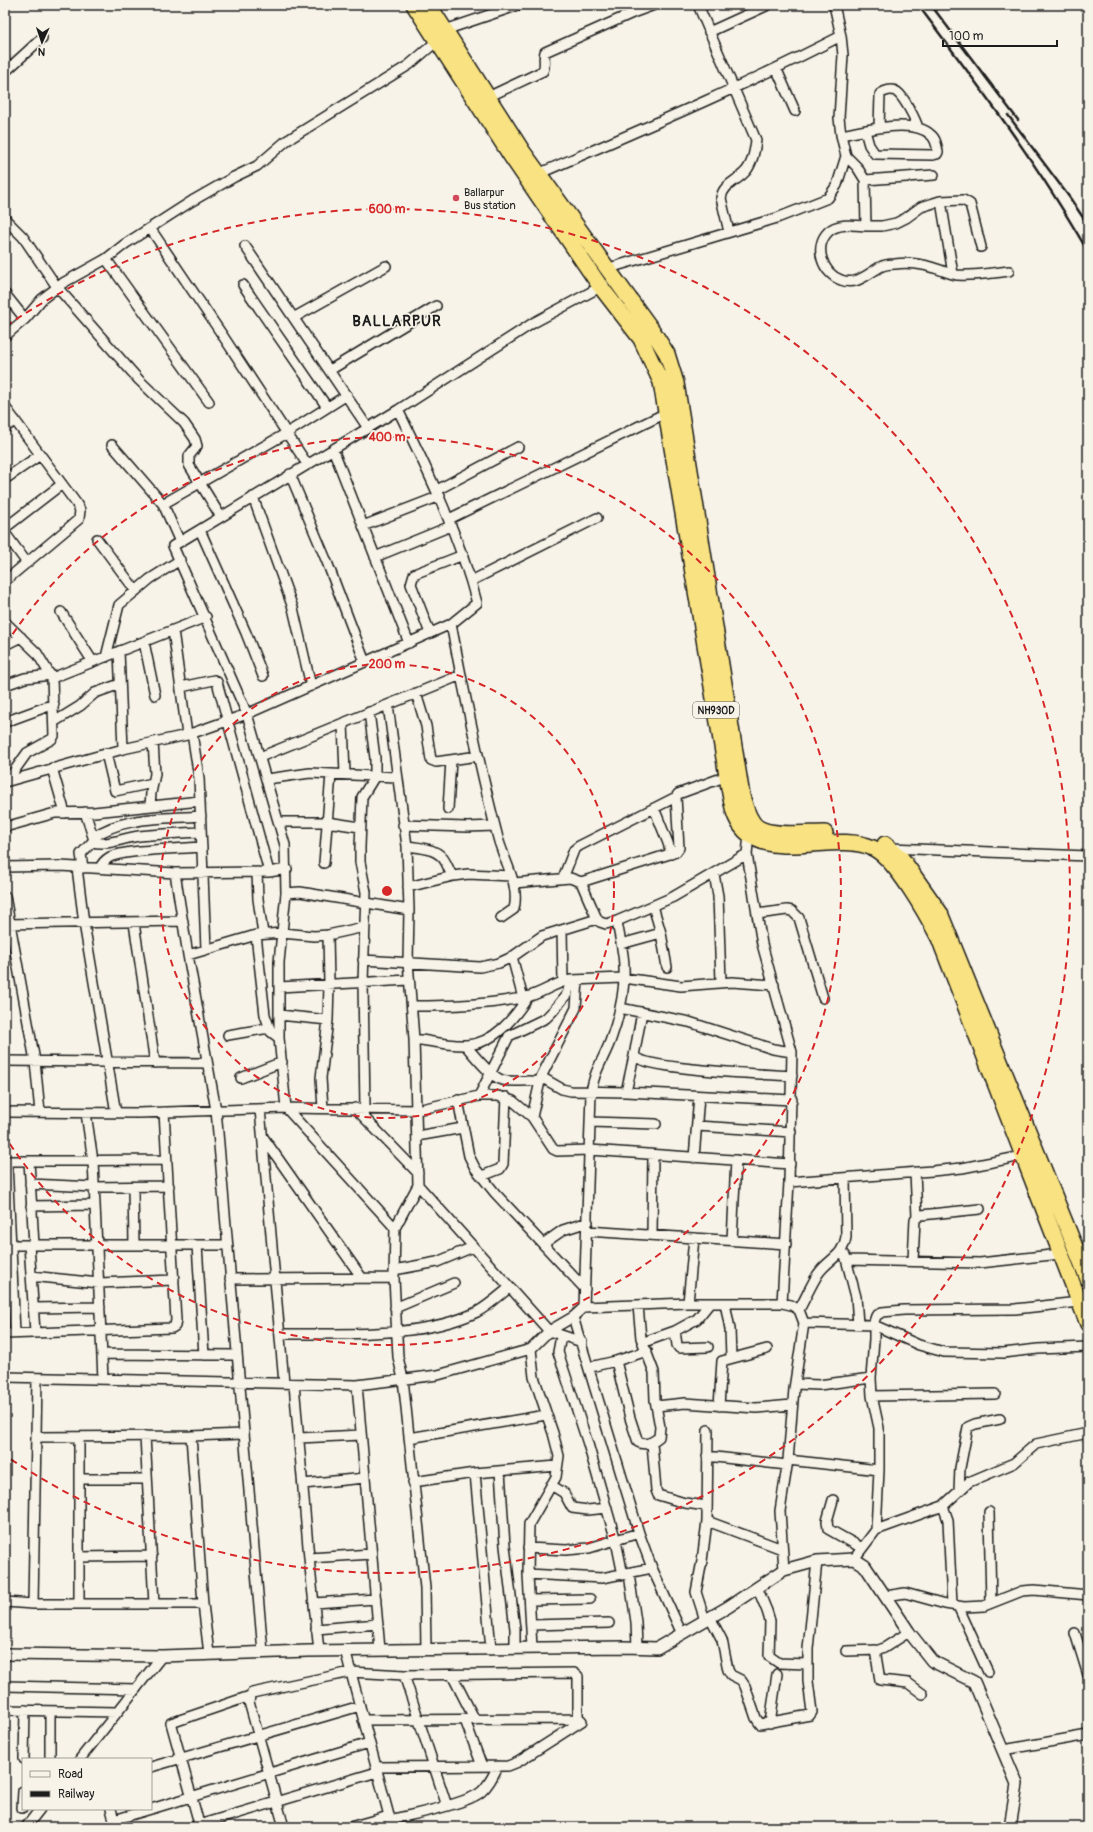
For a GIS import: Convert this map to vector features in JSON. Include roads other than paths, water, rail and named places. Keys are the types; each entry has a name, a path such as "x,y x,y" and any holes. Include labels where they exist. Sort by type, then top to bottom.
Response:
{"highway":[{"name":"NH930D","path":"414,5 441,36 488,97 518,155 538,174 652,330 667,354 676,383 742,796 756,840 769,844 857,843 874,848 890,860 928,918 939,938 1088,1324"},
{"name":"NH930D","path":"429,5 441,36 600,286 641,339 661,382 734,812 741,825 753,831"},
{"path":"753,831 844,833 862,835 877,839 890,848 902,860 940,913 1088,1279"}],"street":[{"path":"5,336 25,319 33,308 57,287 106,259 125,244 192,201 256,166 286,141 409,65 441,36 519,5"},
{"path":"488,97 543,71 545,68 545,52 654,5"},
{"path":"698,5 756,140 755,150 746,171 725,188 722,194 721,198 729,232"},
{"path":"395,1228 286,1108 279,1038 279,987 287,869 285,845 247,714 206,617 173,546 398,410 534,322 600,286 610,274 729,232 777,218 828,198 838,185 846,156 839,118 843,55 841,36 834,5"},
{"path":"709,32 766,6"},
{"path":"538,174 777,70 841,36"},
{"path":"5,72 42,38"},
{"path":"777,70 795,110"},
{"path":"879,128 878,98 884,91 891,90 898,92 914,117 918,128"},
{"path":"841,135 864,130 879,128 918,128 927,131 933,136 937,144 937,154 875,154 869,146 864,130"},
{"path":"846,156 863,174 865,180 866,226"},
{"path":"865,180 934,175"},
{"path":"981,247 968,202 963,200 941,201 921,207 896,223 882,226 846,226 835,228 828,232 823,239 821,258 828,272 847,282 858,280 881,267 897,264 934,268 953,274 1009,271"},
{"path":"941,201 953,274"},
{"path":"5,219 23,237 57,287 139,380 191,431 197,446 189,456 188,461 199,483 221,517"},
{"path":"5,234 13,228"},
{"path":"150,228 307,464"},
{"path":"245,246 295,317 368,428"},
{"path":"106,259 209,402"},
{"path":"295,317 386,266"},
{"path":"243,285 327,407"},
{"path":"5,294 25,319"},
{"path":"330,370 436,306"},
{"path":"163,504 287,433 347,395"},
{"path":"5,407 79,508 79,519 5,581"},
{"path":"6,781 106,753 190,734 247,714 451,624 477,603 463,555 450,522 438,493 398,410"},
{"path":"375,557 450,522 666,413"},
{"path":"5,428 15,420"},
{"path":"112,445 163,504 180,542"},
{"path":"363,526 438,493 518,447"},
{"path":"333,448 409,643"},
{"path":"5,479 40,455"},
{"path":"290,474 327,562 365,662"},
{"path":"5,528 62,484"},
{"path":"253,497 293,608 311,686"},
{"path":"471,581 598,518"},
{"path":"200,530 246,633 263,676"},
{"path":"5,533 27,563"},
{"path":"97,539 136,591"},
{"path":"430,633 411,584 412,578 414,574 463,555"},
{"path":"106,657 119,605 150,579 180,560"},
{"path":"61,612 93,662"},
{"path":"5,685 25,678 52,676 93,662 206,617"},
{"path":"5,622 37,653 52,676 55,732 52,739 27,752 6,781"},
{"path":"451,624 478,756 495,826 513,879 514,909 501,918"},
{"path":"174,630 181,686 199,778 206,949"},
{"path":"5,645 21,637"},
{"path":"144,642 155,695"},
{"path":"119,651 123,749"},
{"path":"260,757 461,674"},
{"path":"181,686 216,680 269,872"},
{"path":"54,722 80,706 95,694 120,684"},
{"path":"416,693 426,726 431,760 436,762 478,756"},
{"path":"5,722 54,704"},
{"path":"388,705 396,777 407,846 409,910 408,962 414,1039 418,1173 418,1185 395,1228 394,1274 398,1357 403,1379 410,1438 413,1482 425,1588 426,1649"},
{"path":"365,1108 363,960 366,892 360,862 360,827 362,797 375,776 374,745 369,712"},
{"path":"343,723 345,774"},
{"path":"150,806 155,764 153,742"},
{"path":"106,753 116,791 153,783"},
{"path":"448,809 451,760"},
{"path":"52,768 65,813"},
{"path":"267,779 292,775 331,774 396,777"},
{"path":"324,863 331,774"},
{"path":"563,878 574,850 579,846 676,797 678,794 727,776"},
{"path":"408,887 453,876 468,874 513,879 570,878 582,882 671,854 676,852 679,848 676,797"},
{"path":"5,827 46,814 85,812 200,801"},
{"path":"654,808 668,842 671,854"},
{"path":"85,812 93,840"},
{"path":"116,1113 84,923 80,868 81,854 102,831 117,825 201,816"},
{"path":"278,822 327,822 360,827"},
{"path":"403,825 467,827 495,826"},
{"path":"753,831 747,854 762,944 792,1052 790,1164 782,1303"},
{"path":"93,840 103,844 137,836 201,832"},
{"path":"407,846 431,849 442,856 453,876"},
{"path":"100,868 103,862 112,856 202,847"},
{"path":"890,848 1088,856"},
{"path":"582,882 597,919 606,924 653,906 714,874 747,854"},
{"path":"5,867 60,866 175,873 269,872 287,869"},
{"path":"257,872 265,1015 271,1032 279,1038"},
{"path":"175,873 216,1110 263,1652"},
{"path":"714,874 718,896 721,982"},
{"path":"286,893 300,892 409,910"},
{"path":"5,896 8,924 35,1061 40,1112"},
{"path":"653,906 661,933 667,967"},
{"path":"757,914 787,910 792,911 799,918 823,998"},
{"path":"363,960 480,967 512,957 542,936 597,919"},
{"path":"8,924 183,921"},
{"path":"584,1308 591,1093 597,1067 611,1040 620,1008 624,978 624,966 617,921"},
{"path":"134,923 155,1063"},
{"path":"188,955 260,934 282,933 314,936 328,935 364,927"},
{"path":"532,1117 541,1079 576,1008 562,930"},
{"path":"621,944 661,933"},
{"path":"323,1108 321,1078 328,1020 328,935"},
{"path":"414,1039 466,1046 499,1033 520,1009 525,997 512,957"},
{"path":"412,1006 460,1006 525,997 571,980 624,978 681,986 721,982 774,985"},
{"path":"279,987 409,980"},
{"path":"478,1096 509,1036 546,1018 567,994 571,980"},
{"path":"620,1008 701,1025 773,1049 792,1052"},
{"path":"626,1092 642,1012"},
{"path":"279,1016 328,1020"},
{"path":"228,1035 269,1028"},
{"path":"466,1046 476,1059 501,1080 541,1079 567,1091 591,1093 626,1092 792,1100"},
{"path":"634,1056 636,1058 655,1063 694,1069 792,1076"},
{"path":"5,1061 207,1063"},
{"path":"241,1078 282,1062"},
{"path":"5,1112 116,1113 286,1108 365,1108 417,1110 478,1096 506,1097 513,1100 532,1117 553,1149 557,1151 590,1150 790,1164"},
{"path":"694,1158 699,1096"},
{"path":"482,1176 500,1169 503,1164 506,1097"},
{"path":"458,1100 469,1156 482,1176 585,1289"},
{"path":"355,1108 418,1173"},
{"path":"260,1109 284,1383"},
{"path":"5,1334 172,1328 175,1326 174,1280 164,1112"},
{"path":"86,1113 93,1161 103,1379"},
{"path":"590,1122 656,1124"},
{"path":"697,1126 791,1132"},
{"path":"417,1136 463,1128"},
{"path":"262,1136 362,1278"},
{"path":"652,1235 653,1155"},
{"path":"789,1182 962,1168 1022,1156"},
{"path":"15,1333 7,1245 6,1167 10,1161 167,1160"},
{"path":"732,1240 736,1160"},
{"path":"29,1161 31,1206 31,1276 34,1332"},
{"path":"915,1172 917,1218"},
{"path":"845,1178 846,1237 843,1250 856,1297 858,1324"},
{"path":"30,1184 94,1187 169,1186"},
{"path":"418,1185 549,1332 582,1342"},
{"path":"133,1186 134,1245"},
{"path":"31,1206 95,1205"},
{"path":"912,1261 914,1222 917,1218 921,1215 980,1209"},
{"path":"543,1244 564,1230 587,1226 652,1235 786,1244"},
{"path":"688,1303 694,1238"},
{"path":"7,1245 227,1245"},
{"path":"197,1245 204,1355"},
{"path":"230,1279 362,1278 394,1274 437,1262 472,1247"},
{"path":"799,1310 818,1274 843,1250"},
{"path":"847,1260 980,1263 1060,1254"},
{"path":"31,1276 99,1283 174,1280"},
{"path":"396,1308 454,1283"},
{"path":"280,1334 397,1331 432,1327 479,1311 509,1288"},
{"path":"876,1530 879,1470 878,1428 870,1378 876,1316 882,1312 904,1310 1007,1309 1079,1302"},
{"path":"5,1377 37,1379 103,1379 357,1385 438,1375 531,1348 549,1332 573,1317 584,1308 688,1303 782,1303 791,1305 799,1310 804,1323 792,1405 787,1463 780,1511 784,1570"},
{"path":"644,1342 675,1330 697,1319 710,1303"},
{"path":"725,1303 730,1329 731,1358"},
{"path":"616,1361 630,1418 638,1442 642,1444 652,1442 659,1437 660,1433 656,1406 654,1372 644,1342 641,1338 638,1306"},
{"path":"33,1308 100,1307"},
{"path":"573,1317 590,1368 639,1533 652,1568 682,1634"},
{"path":"804,1323 874,1325 919,1345 944,1352 1003,1353 1038,1349 1088,1347"},
{"path":"675,1330 677,1345 679,1348 708,1347"},
{"path":"562,1336 558,1352 588,1444 626,1574 636,1622 637,1647"},
{"path":"531,1348 534,1377 553,1433 559,1456 556,1477 529,1524 528,1574 532,1648"},
{"path":"719,1406 721,1363 724,1360 767,1349"},
{"path":"590,1368 647,1351"},
{"path":"102,1354 237,1355"},
{"path":"795,1384 819,1385 870,1378"},
{"path":"33,1604 37,1379"},
{"path":"294,1384 309,1558 319,1651"},
{"path":"357,1385 380,1650"},
{"path":"872,1396 995,1394"},
{"path":"656,1406 685,1403 756,1408 792,1405"},
{"path":"410,1438 546,1415"},
{"path":"959,1491 960,1468 968,1427 975,1424 1000,1420"},
{"path":"708,1430 708,1520 696,1592 707,1619 722,1640 729,1673 737,1677 744,1686 758,1723 762,1725 811,1714 807,1664 817,1560"},
{"path":"854,1559 876,1530 943,1506 969,1482 1014,1463 1036,1444 1088,1433"},
{"path":"36,1437 191,1436 244,1434"},
{"path":"298,1438 361,1435"},
{"path":"145,1436 154,1604"},
{"path":"191,1436 203,1604 209,1654"},
{"path":"79,1437 79,1603"},
{"path":"652,1442 656,1490 658,1495 685,1503 707,1506"},
{"path":"707,1456 879,1470"},
{"path":"413,1482 500,1471 557,1466"},
{"path":"500,1471 515,1629 515,1648"},
{"path":"475,1474 492,1649"},
{"path":"79,1479 147,1478"},
{"path":"303,1484 365,1478"},
{"path":"551,1485 564,1493 572,1508 588,1510 607,1508"},
{"path":"833,1500 827,1521 828,1529 862,1548"},
{"path":"943,1506 948,1520 955,1606 988,1672"},
{"path":"988,1512 991,1603"},
{"path":"708,1520 782,1549"},
{"path":"528,1548 566,1550 589,1548 639,1533"},
{"path":"309,1558 372,1554"},
{"path":"79,1557 152,1556"},
{"path":"5,1654 162,1656 345,1650 657,1648 707,1619 784,1570 817,1560 854,1559 865,1566 909,1632 932,1661 974,1682 1017,1784 1013,1826"},
{"path":"528,1574 602,1578 652,1568"},
{"path":"757,1588 770,1621 769,1656 780,1663 807,1664"},
{"path":"886,1596 905,1593 955,1606 976,1607 1022,1591 1034,1590 1088,1595"},
{"path":"314,1603 376,1599"},
{"path":"530,1600 590,1599"},
{"path":"5,1602 33,1604 203,1604"},
{"path":"531,1625 609,1623"},
{"path":"316,1629 378,1624"},
{"path":"846,1651 875,1650 884,1648 909,1632"},
{"path":"1075,1633 1088,1675"},
{"path":"345,1650 390,1821"},
{"path":"875,1650 880,1680 908,1683 923,1694"},
{"path":"81,1758 162,1656"},
{"path":"363,1720 582,1720 518,1762 508,1766 434,1767 376,1770 197,1826 191,1797 171,1725 172,1721 250,1696 252,1693 351,1672 404,1675 574,1673 578,1676 578,1719"},
{"path":"452,1674 475,1720"},
{"path":"770,1723 777,1674"},
{"path":"404,1675 447,1806"},
{"path":"5,1686 136,1689"},
{"path":"250,1696 249,1702 284,1827"},
{"path":"152,1767 360,1706"},
{"path":"5,1710 117,1712"},
{"path":"24,1758 25,1710"},
{"path":"50,1711 50,1758"},
{"path":"465,1720 482,1766"},
{"path":"1003,1750 1088,1735"},
{"path":"152,1809 369,1743"},
{"path":"350,1827 390,1821 447,1806 480,1793 488,1784 498,1766"},
{"path":"26,1827 39,1810"},
{"path":"111,1810 115,1824 149,1810"}],"railway":[{"path":"918,5 1007,126 1069,219 1088,252"},
{"path":"931,5 1018,120"},
{"path":"1008,115 1070,198 1088,225"}],"place":[{"name":"Ballarpur Bus station","path":"456,198"}],"district":[{"name":"BALLARPUR","path":"397,321"}]}
